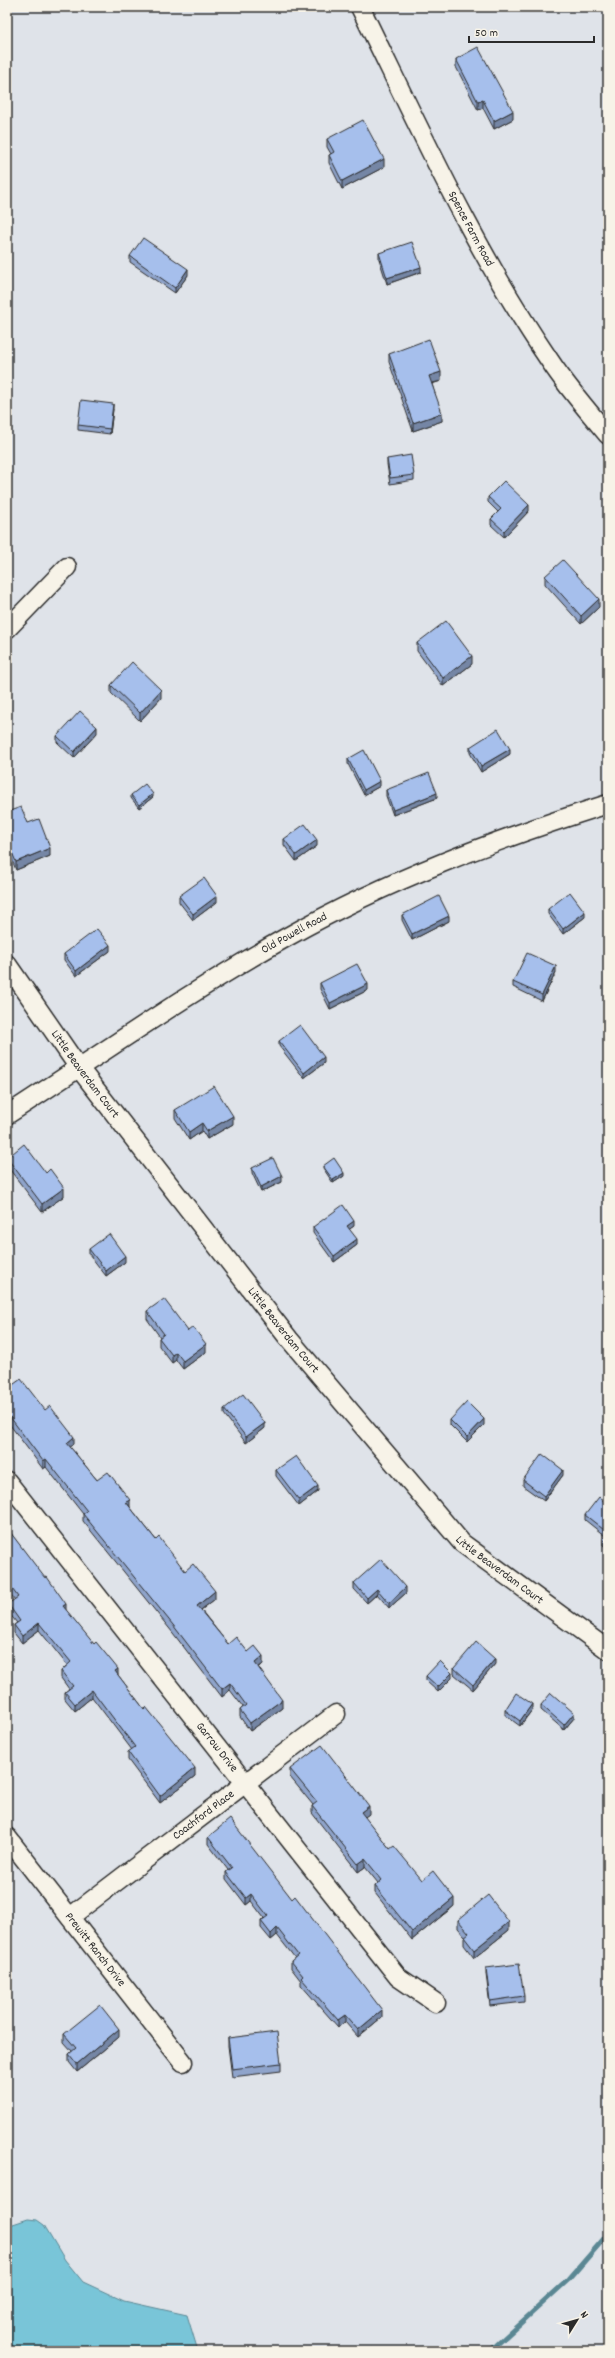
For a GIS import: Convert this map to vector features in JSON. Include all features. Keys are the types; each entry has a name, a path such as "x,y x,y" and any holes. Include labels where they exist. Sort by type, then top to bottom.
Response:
{"street":[{"name":"Spence Farm Road","path":"360,7 445,181 510,301 551,363 608,435"},
{"path":"7,629 67,567"},
{"name":"Old Powell Road","path":"7,1115 241,963 340,909 472,850 608,804"},
{"name":"Little Beaverdam Court","path":"7,964 79,1068 289,1339 462,1543 608,1650"},
{"name":"Garrow Drive","path":"7,1481 398,1977 436,2003"},
{"name":"Coachford Place","path":"70,1917 336,1714"},
{"name":"Prewitt Ranch Drive","path":"7,1837 183,2062"}],"water":[{"path":"28,2219 37,2220 44,2225 65,2260 83,2282 124,2301 187,2315 198,2351 7,2351 7,2226"}],"building":[{"path":"478,47 513,111 494,121 483,100 478,102 456,59"},
{"path":"363,120 384,159 342,181 329,155 334,152 327,139"},
{"path":"143,238 188,269 175,288 130,256"},
{"path":"412,242 421,267 387,278 379,253"},
{"path":"429,339 441,372 429,376 442,413 413,423 389,354"},
{"path":"81,400 113,404 110,429 78,425"},
{"path":"411,455 414,475 390,478 387,459"},
{"path":"504,481 529,505 504,531 491,519 501,509 488,497"},
{"path":"563,560 599,599 581,616 545,576"},
{"path":"446,621 472,656 443,678 417,643"},
{"path":"132,662 161,690 140,713 111,685"},
{"path":"80,711 97,727 74,752 57,736"},
{"path":"498,729 510,749 481,766 470,747"},
{"path":"364,750 380,781 364,790 348,759"},
{"path":"429,773 437,793 393,810 386,790"},
{"path":"145,784 153,794 139,805 131,795"},
{"path":"21,807 28,823 39,819 50,848 16,862 7,840 7,812"},
{"path":"305,824 317,840 296,855 284,839"},
{"path":"204,878 217,896 193,914 179,896"},
{"path":"570,892 585,912 563,929 548,909"},
{"path":"439,896 449,916 412,934 402,915"},
{"path":"97,929 110,945 76,971 64,954"},
{"path":"527,953 556,966 542,995 513,982"},
{"path":"357,964 368,984 330,1003 320,983"},
{"path":"300,1025 324,1057 304,1073 279,1041"},
{"path":"214,1086 233,1116 207,1131 202,1123 189,1132 175,1110"},
{"path":"24,1144 46,1173 50,1169 64,1188 42,1204 7,1158"},
{"path":"273,1158 282,1176 261,1187 252,1168"},
{"path":"334,1158 344,1173 333,1180 323,1166"},
{"path":"343,1205 354,1221 347,1226 357,1239 334,1256 313,1227"},
{"path":"109,1234 125,1256 106,1271 89,1249"},
{"path":"164,1299 188,1331 193,1327 206,1344 183,1361 176,1352 172,1355 159,1338 164,1334 147,1311"},
{"path":"21,1379 45,1410 50,1406 74,1437 67,1443 97,1480 108,1472 130,1500 126,1502 156,1540 159,1537 185,1571 193,1564 215,1591 197,1606 228,1644 236,1637 248,1652 255,1646 263,1656 255,1663 282,1700 250,1723 240,1710 246,1705 230,1683 222,1689 173,1625 83,1514 87,1511 46,1459 43,1461 7,1413 7,1389"},
{"path":"243,1394 265,1423 246,1437 224,1409"},
{"path":"467,1402 484,1419 467,1437 450,1420"},
{"path":"542,1454 563,1470 544,1496 523,1480"},
{"path":"296,1456 318,1486 299,1500 276,1470"},
{"path":"599,1497 608,1505 608,1533 585,1515"},
{"path":"7,1528 45,1578 47,1577 66,1604 63,1606 94,1644 96,1642 118,1669 115,1671 144,1709 146,1707 195,1768 160,1796 128,1752 135,1747 92,1690 75,1704 65,1692 73,1686 61,1671 71,1662 39,1623 22,1636 14,1625 20,1621 8,1604 18,1597 7,1582"},
{"path":"608,1533 608,1543 603,1539"},
{"path":"381,1559 406,1587 389,1603 377,1589 367,1598 354,1583"},
{"path":"476,1642 495,1659 473,1685 454,1668"},
{"path":"440,1661 452,1673 438,1687 426,1676"},
{"path":"516,1693 532,1704 520,1721 505,1710"},
{"path":"551,1693 574,1713 564,1725 541,1705"},
{"path":"322,1745 369,1806 361,1812 390,1849 394,1846 422,1880 433,1871 454,1898 412,1932 375,1886 382,1880 365,1859 358,1864 312,1806 317,1802 290,1769"},
{"path":"230,1819 292,1899 295,1896 382,2010 358,2030 345,2015 338,2020 301,1978 303,1976 291,1961 298,1955 277,1928 271,1934 261,1921 268,1916 251,1894 246,1898 226,1872 232,1868 208,1837"},
{"path":"488,1895 509,1922 474,1950 464,1937 469,1933 458,1920"},
{"path":"519,1964 524,1996 490,2001 486,1968"},
{"path":"100,2005 119,2029 77,2064 69,2054 76,2048 64,2034"},
{"path":"277,2032 281,2063 232,2069 228,2038"}],"waterway":[{"path":"490,2351 568,2280 608,2234"}]}
